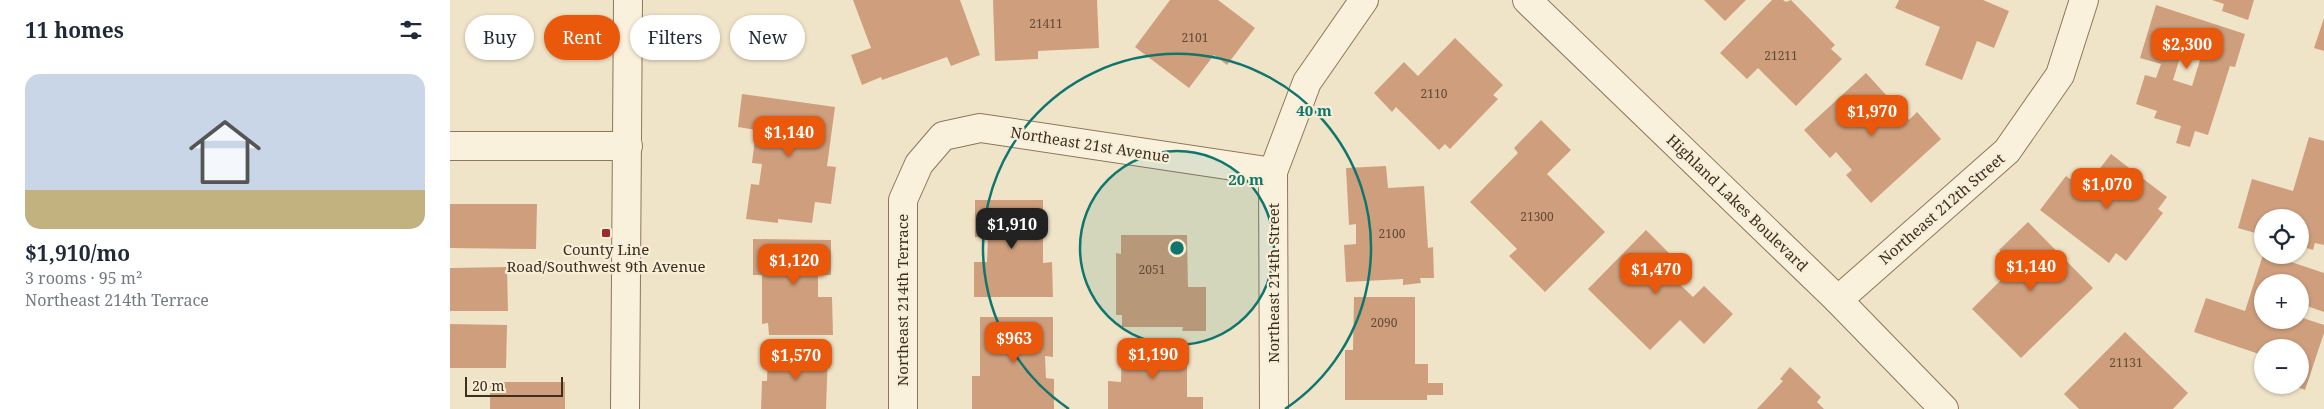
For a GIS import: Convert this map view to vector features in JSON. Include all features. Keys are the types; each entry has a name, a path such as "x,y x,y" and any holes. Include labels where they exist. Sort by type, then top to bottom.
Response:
{"street":[{"path":"625,409 628,0"},
{"name":"Northeast 214th Street","path":"1274,409 1274,172 1307,82 1364,0"},
{"name":"Highland Lakes Boulevard","path":"1527,0 1838,300 1944,409"},
{"name":"Northeast 212th Street","path":"1838,300 2007,151 2060,75 2084,0"},
{"name":"Northeast 21st Avenue","path":"919,164 943,136 980,128 1274,172"},
{"path":"450,146 628,146"},
{"name":"Northeast 214th Terrace","path":"903,409 903,200 919,164"}],"building":[{"path":"853,0 960,0 980,55 951,66 947,57 882,80 881,77 862,85 851,55 871,48"},
{"path":"993,0 1097,0 1099,48 1038,51 1038,59 995,61"},
{"path":"1170,0 1218,0 1255,28 1227,65 1214,55 1189,88 1135,47"},
{"path":"1704,0 1746,0 1725,21"},
{"path":"1772,0 1783,0 1786,2 1791,0 1835,45 1831,49 1842,59 1796,106 1758,68 1747,79 1720,53"},
{"path":"1899,0 1983,0 2009,11 1994,48 1977,41 1962,80 1925,65 1940,27 1895,8"},
{"path":"2212,0 2254,0 2248,20 2222,11 2224,4"},
{"path":"2156,5 2245,34 2235,67 2230,66 2208,135 2195,131 2190,147 2176,143 2181,126 2154,118 2157,111 2136,104 2145,75 2156,78 2161,64 2140,58","holes":["2182,51 2201,57 2192,86 2173,80"]},
{"path":"2324,18 2324,51 2314,48"},
{"path":"1455,38 1503,85 1493,95 1498,99 1450,149 1445,144 1439,150 1396,107 1392,112 1374,93 1404,62 1418,76"},
{"path":"1866,73 1909,120 1917,112 1941,139 1871,203 1846,175 1852,170 1836,152 1830,158 1804,130"},
{"path":"742,94 835,107 827,166 836,167 831,204 815,202 812,223 778,219 778,223 746,219 751,184 759,185 762,164 752,163 756,130 738,127"},
{"path":"1541,120 1571,150 1547,174 1605,232 1545,292 1509,256 1517,249 1470,202 1518,153 1514,148"},
{"path":"2309,137 2324,141 2324,245 2315,243 2313,250 2309,249 2309,209 2254,209 2254,233 2238,228 2252,179 2293,191"},
{"path":"2111,154 2167,197 2158,209 2163,213 2126,261 2116,253 2109,263 2040,210 2066,176 2084,189"},
{"path":"1386,166 1388,188 1424,186 1428,248 1433,247 1434,278 1420,278 1421,283 1403,285 1403,279 1346,282 1344,245 1356,244 1356,224 1349,225 1346,168"},
{"path":"975,200 1043,200 1043,263 1052,262 1053,297 974,297 974,262 987,262 988,237 975,237"},
{"path":"450,204 537,204 536,249 450,248"},
{"path":"2028,222 2093,288 2021,358 1972,309 2015,266 1999,250"},
{"path":"1646,230 1679,263 1669,274 1693,297 1704,286 1733,314 1704,344 1680,320 1650,350 1588,289"},
{"path":"1121,235 1187,235 1188,287 1206,287 1206,331 1182,331 1183,327 1122,327 1122,315 1116,315 1116,253 1121,254"},
{"path":"753,239 831,240 831,275 818,275 818,297 832,297 833,335 769,335 768,323 762,324 762,275 753,275"},
{"path":"2260,264 2297,264 2324,273 2324,312 2309,307 2309,274 2257,274"},
{"path":"507,267 508,311 450,311 450,268"},
{"path":"2254,283 2254,329 2309,329 2309,320 2324,325 2324,333 2309,378 2309,339 2254,339 2254,352 2194,332 2206,298 2245,311"},
{"path":"1354,297 1415,297 1415,364 1428,364 1428,383 1443,383 1443,395 1427,395 1427,400 1345,400 1345,350 1353,350"},
{"path":"980,317 1053,317 1053,357 1045,356 1046,378 1054,379 1054,409 972,409 972,376 980,376"},
{"path":"450,324 507,325 506,368 450,368"},
{"path":"2125,332 2188,393 2173,409 2079,409 2064,394"},
{"path":"1122,346 1187,347 1187,397 1203,397 1203,409 1108,409 1108,381 1121,382"},
{"path":"768,352 828,353 826,409 761,409 762,381 767,381"},
{"path":"1790,367 1821,397 1817,402 1824,409 1757,409 1783,381 1780,379"},
{"path":"490,382 565,382 565,409 490,409"}],"place":[{"name":"County Line Road/Southwest 9th Avenue","path":"606,233"}]}
